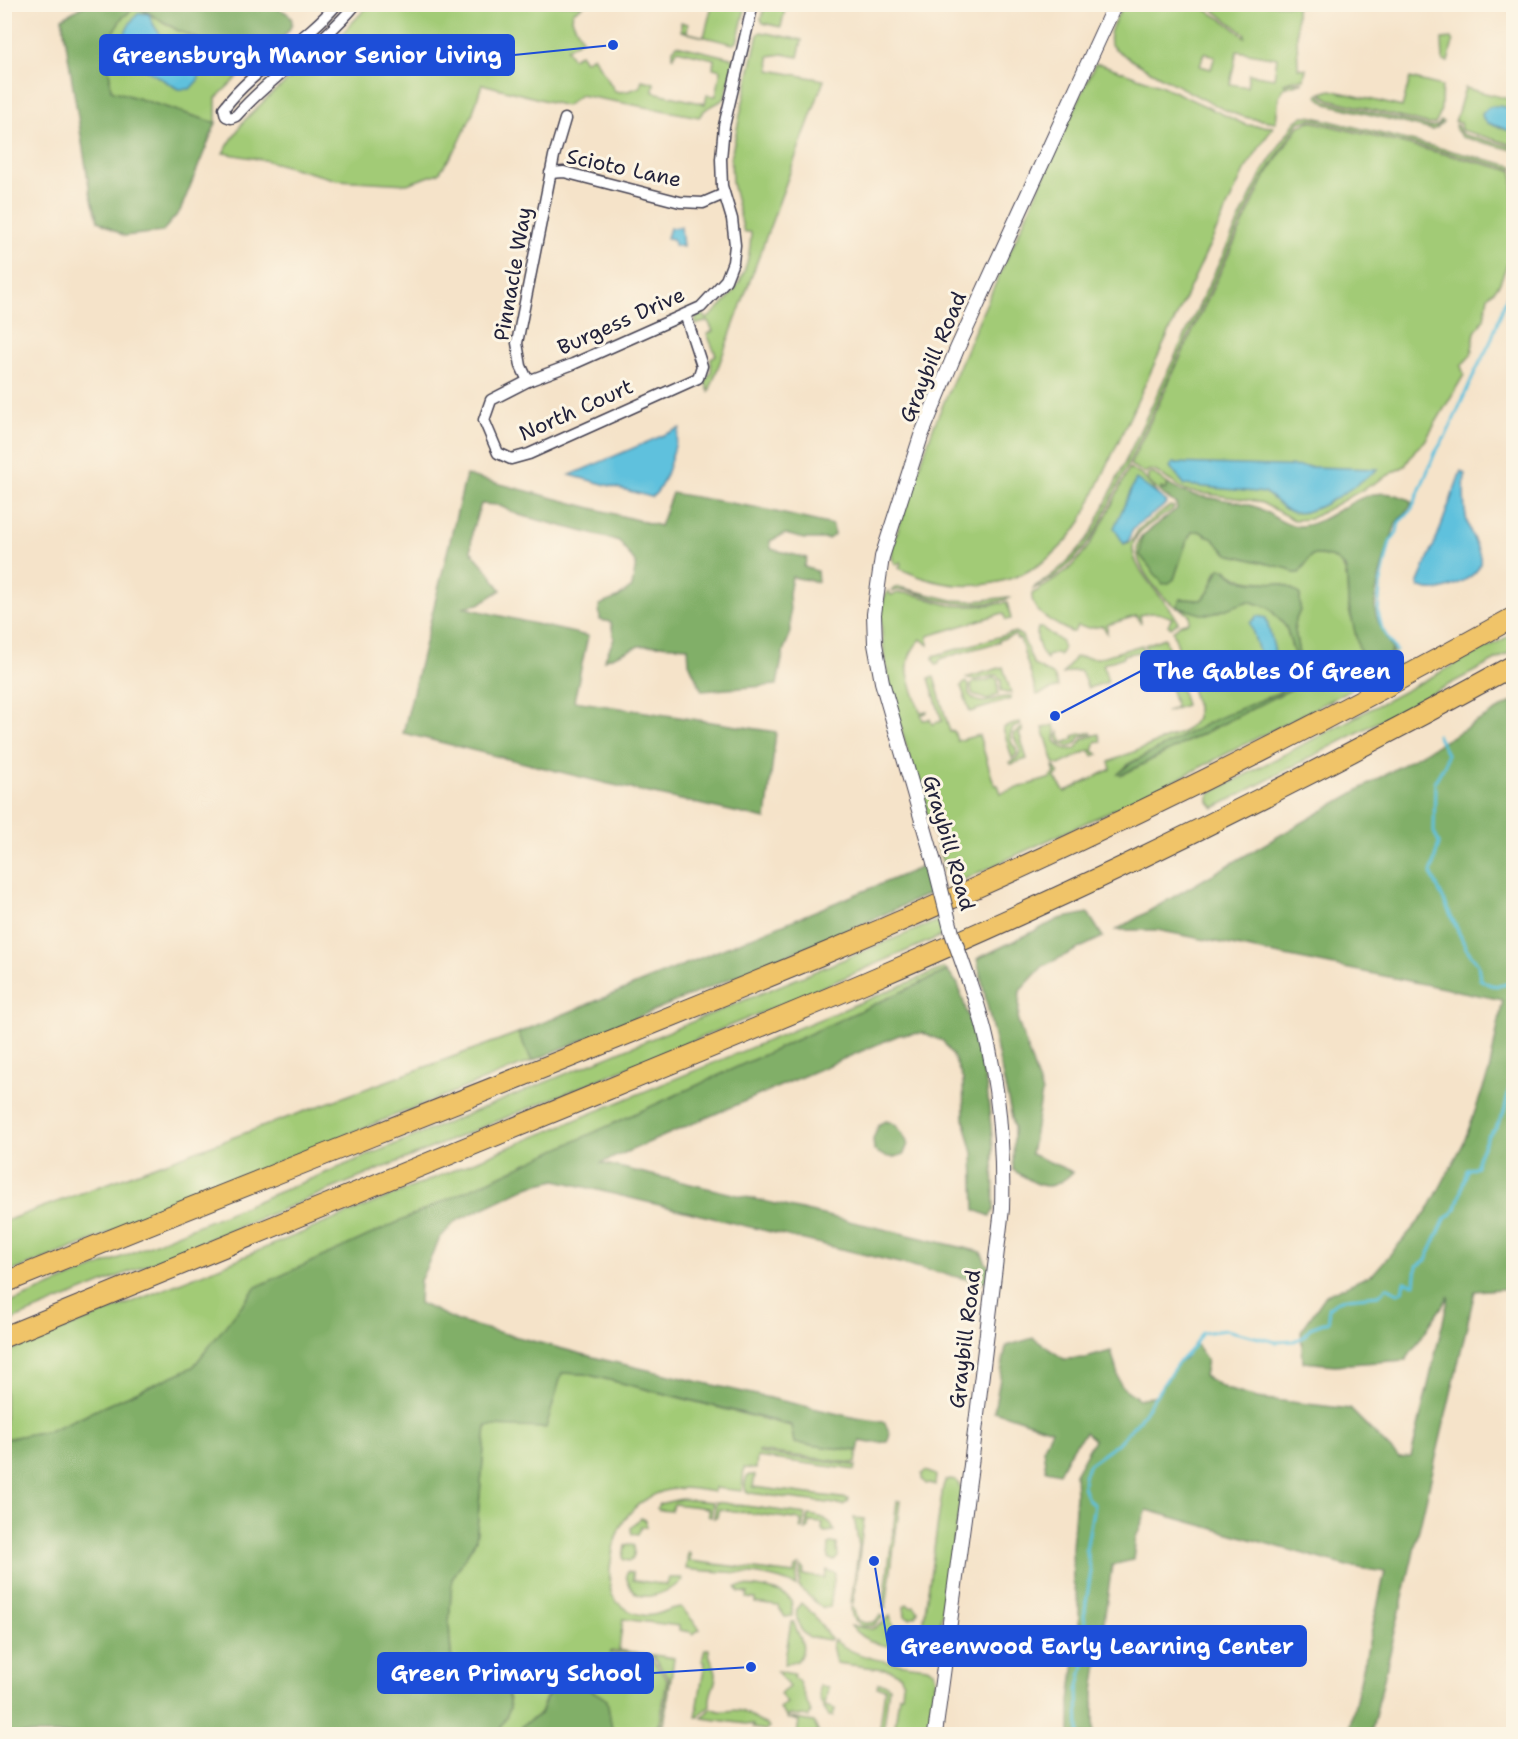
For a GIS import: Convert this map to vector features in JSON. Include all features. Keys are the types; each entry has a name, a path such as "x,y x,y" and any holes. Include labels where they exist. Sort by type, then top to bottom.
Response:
{"highway":[{"path":"4,1283 576,1056 961,894 1229,768 1383,689 1514,617"},
{"path":"4,1337 460,1151 894,970 1162,848 1358,750 1514,665"}],"street":[{"path":"338,4 312,31 263,69 234,97 224,108 226,116 231,118 236,116 263,87 322,41 356,4"},
{"name":"Burgess Drive","path":"528,381 573,364 701,307 726,280 733,262 735,245 732,219 722,186 721,159 724,126 753,4"},
{"name":"Graybill Road","path":"935,1734 1002,1209 1003,1167 998,1099 991,1057 977,1003 952,933 882,681 875,644 874,614 882,557 921,436 957,349 1115,4"},
{"name":"Pinnacle Way","path":"528,381 521,366 518,343 550,173 565,119"},
{"name":"Scioto Lane","path":"550,173 564,172 680,202 703,203 724,194"},
{"name":"North Court","path":"528,381 491,400 484,420 498,453 511,459 530,454 698,378 702,366 685,314"}],"green space":[{"path":"765,4 786,5 781,27 763,23 761,19"},
{"path":"85,5 265,5 282,10 290,16 292,23 289,31 282,38 253,62 177,30 137,6 121,19 107,46 111,90 216,123 180,211 162,232 124,236 98,221 90,192 62,18"},
{"path":"369,5 584,5 573,12 572,19 582,39 567,49 572,58 580,54 585,61 593,56 615,91 640,87 642,80 654,83 653,92 705,104 707,95 716,96 721,70 713,68 714,59 677,50 673,58 673,49 677,45 731,58 735,61 725,97 706,109 699,117 580,95 566,106 482,84 472,115 457,147 439,173 407,184 337,180 264,160 223,153 243,122 271,94 325,51"},
{"path":"712,5 746,5 737,42 733,44 704,37"},
{"path":"1123,5 1198,5 1245,37 1245,34 1211,8 1212,5 1303,5 1296,7 1298,68 1306,69 1304,79 1284,83 1285,85 1291,82 1303,82 1284,88 1279,96 1276,122 1244,117 1225,110 1147,69 1110,43 1111,29","holes":["1237,51 1277,58 1274,78 1249,74 1247,87 1230,84","1204,53 1215,56 1211,69 1200,66"]},
{"path":"136,6 177,30 253,62 216,98 216,123 111,90 107,46 121,19","holes":["148,14 160,34 177,48 178,89 127,58 122,52"]},
{"path":"681,22 688,24 687,33 681,31"},
{"path":"761,32 802,40 798,57 783,54 769,56 770,70 824,80 709,392 705,382 711,372 711,358 716,355 707,334 713,331 708,321 695,325 696,318 702,313 707,319 734,291 745,271 748,259 751,232 744,232 732,183 731,156 758,34"},
{"path":"1451,38 1453,42 1448,62 1443,61 1442,39"},
{"path":"1095,64 1101,64 1160,85 1246,125 1273,127 1244,171 1082,520 1065,542 1045,560 1024,573 1001,582 976,585 951,584 925,578 899,568 900,562 896,565 892,558 892,547 933,428 979,320"},
{"path":"1410,78 1442,86 1441,110 1435,124 1329,99 1321,93 1331,90 1402,107"},
{"path":"1465,88 1513,100 1513,109 1499,106 1488,123 1513,132 1513,145 1461,130 1460,123 1455,122"},
{"path":"1319,94 1327,101 1430,127 1443,122 1432,130 1327,104 1317,96"},
{"path":"1303,116 1513,166 1513,169 1311,119 1299,122 1260,183 1098,528 1085,547 1062,571 1033,589 1066,563 1092,532 1262,172 1295,122"},
{"path":"1310,121 1513,171 1513,255 1499,285 1488,296 1484,319 1475,332 1471,355 1461,366 1464,375 1425,441 1415,450 1405,466 1310,519 1294,520 1262,503 1186,491 1155,471 1150,470 1144,473 1130,465 1266,175 1299,126"},
{"path":"1455,125 1465,135 1513,147 1513,150 1462,137"},
{"path":"1129,468 1143,476 1158,495 1136,480 1124,544 1132,541 1139,529 1170,506 1174,507 1141,531 1134,542 1133,553 1138,566 1178,622 1171,628 1168,625 1172,618 1149,613 1140,615 1141,623 1136,616 1107,625 1107,633 1103,626 1090,628 1077,626 1074,632 1071,632 1040,613 1035,607 1032,594 1063,574 1085,551 1102,525"},
{"path":"1149,473 1168,484 1165,490 1161,493 1150,483 1147,476"},
{"path":"466,475 660,526 672,493 754,507 833,525 834,535 828,539 804,539 785,534 770,541 771,549 807,558 804,567 817,571 818,582 792,577 789,593 791,632 784,649 777,685 702,691 689,663 688,647 639,646 604,660 614,639 611,622 600,620 599,605 617,598 632,587 636,564 619,541 519,515 498,505 481,504 472,531 471,551 501,590 479,604 462,607 588,636 574,701 776,732 766,819 609,784 403,733"},
{"path":"1168,484 1189,494 1245,503 1287,524 1297,526 1309,525 1321,520 1369,495 1382,493 1396,495 1412,502 1396,524 1381,569 1376,594 1376,615 1392,649 1391,653 1375,665 1371,664 1359,650 1348,602 1345,567 1333,558 1312,555 1299,573 1294,573 1289,569 1228,554 1213,539 1199,531 1192,532 1174,579 1163,584 1140,555 1142,536 1177,509 1176,504 1161,493 1161,488 1165,490"},
{"path":"1199,531 1213,539 1228,554 1290,569 1294,573 1299,573 1312,555 1328,556 1338,561 1344,569 1350,613 1354,624 1391,653 1392,649 1399,665 1162,787 950,886 916,781 891,687 883,645 881,612 888,591 891,595 913,594 950,605 978,606 1007,602 1011,619 1006,620 1003,613 928,636 928,645 921,639 909,657 910,683 920,712 928,712 921,715 923,720 930,719 932,724 942,721 929,678 934,677 950,732 954,731 957,741 979,735 993,781 995,785 998,785 1001,793 1051,778 1051,775 1055,774 1053,766 1059,774 1054,777 1065,792 1111,769 1109,762 1185,731 1197,718 1197,707 1173,631 1181,624 1189,622 1190,616 1170,602 1155,586 1143,570 1137,552 1142,536 1143,541 1174,579 1186,543 1193,532","holes":["1226,569 1244,580 1282,584 1300,595 1300,610 1294,624 1301,667 1304,672 1314,675 1305,682 1122,775 1118,774 1130,763 1278,693 1296,675 1295,657 1286,627 1269,608 1249,601 1235,605 1177,606 1180,599 1201,600 1208,593 1217,571"]},
{"path":"1220,568 1238,579 1249,582 1285,585 1300,595 1300,610 1294,624 1301,667 1304,672 1312,669 1314,675 1305,682 1121,775 1118,774 1131,763 1216,719 1278,693 1296,675 1295,657 1286,627 1269,608 1249,601 1212,614 1201,614 1177,607 1180,599 1201,600 1208,593"},
{"path":"899,587 952,600 1010,598 975,604 957,603 910,591 893,591 892,589"},
{"path":"1038,628 1042,628 1062,642 1063,650 1059,656 1057,653 1047,656 1047,659 1044,656 1038,640"},
{"path":"1015,632 1022,636 1034,665 1054,676 1058,687 1037,695 1020,639 1017,639 1015,635 943,658 936,665 933,658 934,656"},
{"path":"1513,634 1513,651 1214,808 1209,802 1209,794"},
{"path":"1165,638 1186,705 1166,712 1176,707 1160,654 1149,657 1145,645"},
{"path":"1142,645 1144,651 1123,655 1124,657 1103,664 1108,682 1088,688 1081,671 1063,674 1075,657 1098,658"},
{"path":"1003,667 1011,693 1001,691 1001,679 996,675 978,680 966,678"},
{"path":"994,677 998,680 998,694 988,700 972,693 971,686 974,682 986,681"},
{"path":"966,682 969,685 969,694 979,701 1004,697 1011,699 970,712 961,686"},
{"path":"1513,701 1513,1288 1475,1291 1371,1734 1348,1734 1385,1572 1347,1566 1147,1510 1136,1537 1133,1560 1112,1565 1094,1692 1094,1734 1070,1734 1070,1701 1079,1630 1079,1604 1073,1581 1072,1548 1076,1495 1075,1474 1094,1440 1085,1432 1070,1452 1059,1473 1046,1470 1043,1449 1052,1430 994,1411 1006,1346 1033,1338 1064,1359 1086,1358 1111,1351 1121,1386 1139,1399 1156,1395 1177,1364 1183,1360 1195,1343 1207,1360 1204,1376 1226,1389 1257,1398 1350,1409 1399,1458 1411,1457 1449,1296 1406,1360 1335,1365 1303,1362 1301,1331 1326,1295 1373,1274 1427,1212 1464,1142 1489,1072 1503,1000 1157,930 1116,930"},
{"path":"1020,722 1021,725 1013,728 1010,735 1017,752 1012,758 1003,728"},
{"path":"1054,725 1055,740 1066,749 1075,749 1083,739 1099,734 1102,742 1096,741 1093,751 1098,754 1093,756 1090,750 1059,765 1054,763 1043,728"},
{"path":"1022,728 1023,731 1019,733 1027,759 1011,764 1010,762 1017,758 1020,751 1013,734"},
{"path":"1059,732 1063,743 1074,739 1073,736 1091,732 1092,734 1080,737 1077,743 1069,747 1060,743 1057,737"},
{"path":"927,865 935,891 865,923 532,1061 518,1033"},
{"path":"1088,913 1103,937 1043,966 1020,991 1018,1021 1042,1093 1031,1154 1073,1172 1057,1184 1043,1186 1013,1170 1014,1127 977,959 1059,919"},
{"path":"944,918 948,933 785,1003 5,1323 5,1305"},
{"path":"944,968 947,971 257,1287 193,1367 51,1430 5,1439 5,1353"},
{"path":"947,971 958,984 987,1088 993,1147 994,1210 990,1216 975,1210 973,1153 964,1119 963,1080 954,1058 943,1041 923,1033 899,1035 601,1163 981,1252 990,1268 988,1280 982,1283 556,1180 530,1186 456,1221 440,1238 420,1281 419,1303 460,1322 605,1360 856,1418 884,1422 890,1433 888,1442 860,1441 858,1451 794,1443 791,1425 585,1374 562,1373 546,1428 486,1426 476,1540 452,1579 449,1624 451,1655 463,1683 486,1682 507,1691 510,1708 498,1734 5,1734 5,1439 51,1430 193,1367 256,1287"},
{"path":"518,1033 532,1061 5,1274 5,1221"},
{"path":"886,1121 897,1127 904,1136 908,1144 904,1154 888,1157 874,1150 873,1139 879,1124"},
{"path":"562,1373 585,1374 791,1426 794,1443 858,1451 856,1463 852,1463 758,1451 758,1453 856,1466 855,1470 757,1457 756,1469 744,1468 742,1491 715,1488 714,1492 689,1488 670,1489 646,1499 626,1518 616,1538 610,1566 611,1591 615,1600 627,1610 647,1616 681,1607 700,1629 693,1634 679,1630 679,1626 623,1619 619,1650 674,1658 664,1725 651,1734 648,1734 662,1724 669,1678 653,1657 611,1651 610,1653 652,1660 667,1679 660,1723 645,1734 613,1734 606,1700 592,1691 565,1682 546,1698 540,1714 523,1725 518,1734 498,1734 510,1708 507,1691 486,1682 463,1683 451,1655 449,1624 452,1579 476,1540 486,1425"},
{"path":"925,1471 936,1475 935,1485 926,1484 922,1479"},
{"path":"749,1475 755,1475 753,1487 849,1499 843,1505 750,1493 745,1487"},
{"path":"956,1480 962,1490 938,1643 931,1651 887,1646 858,1634 851,1626 872,1629 890,1616 895,1628 904,1634 914,1633 923,1625 943,1487 945,1481"},
{"path":"681,1499 713,1502 711,1517 708,1515 708,1508 674,1504 671,1511 657,1508 659,1504"},
{"path":"897,1501 900,1501 886,1608 883,1607"},
{"path":"716,1502 805,1514 803,1529 801,1520 719,1509 714,1518"},
{"path":"808,1515 824,1519 834,1531 825,1532 822,1529 823,1523 810,1522 806,1530"},
{"path":"641,1518 646,1520 646,1527 641,1527 638,1535 632,1534 631,1528"},
{"path":"854,1518 864,1519 853,1603 851,1603 859,1546"},
{"path":"837,1544 838,1557 834,1561 828,1558 829,1545"},
{"path":"633,1545 634,1549 630,1561 624,1560 623,1557 625,1546"},
{"path":"688,1552 690,1561 794,1574 798,1566 796,1586 756,1574 686,1569"},
{"path":"801,1566 804,1569 803,1575 824,1578 827,1570 835,1573 830,1607 822,1608 799,1587"},
{"path":"628,1571 633,1573 633,1580 667,1585 669,1578 682,1578 683,1581 658,1594 642,1596 635,1593 630,1586 626,1575"},
{"path":"736,1587 757,1587 781,1593 791,1601 792,1616 785,1617 778,1606 755,1603 755,1599 747,1598 748,1593 739,1592"},
{"path":"801,1603 813,1614 831,1639 809,1638 805,1635 796,1616"},
{"path":"907,1604 910,1607 914,1606 918,1611 916,1616 910,1618 905,1616 904,1606"},
{"path":"851,1606 857,1620 865,1623 874,1622 881,1615 883,1617 873,1626 861,1626 852,1617"},
{"path":"791,1622 794,1623 803,1647 797,1661 784,1665"},
{"path":"834,1640 867,1657 927,1667 934,1671 936,1679 928,1734 894,1734 899,1695 902,1695 901,1676 891,1670 836,1663 832,1645"},
{"path":"705,1649 709,1649 716,1678 710,1696 710,1706 699,1717 696,1717 705,1662 702,1661"},
{"path":"777,1671 794,1674 793,1678 798,1680 811,1712 809,1717 789,1715 788,1719 779,1708 787,1703 780,1694 789,1687"},
{"path":"557,1682 583,1687 607,1700 613,1734 518,1734 523,1725 540,1714 546,1698"},
{"path":"878,1683 889,1687 883,1734 879,1734 885,1688 877,1687"},
{"path":"819,1686 828,1687 825,1706 835,1709 833,1716 829,1716 823,1706"},
{"path":"712,1708 720,1711 745,1712 769,1727 765,1730 753,1728 753,1725 702,1718"},
{"path":"791,1718 814,1722 819,1734 797,1734 799,1721"}],"water":[{"path":"139,13 149,14 157,31 164,38 203,65 198,80 190,89 178,89 127,58 122,52 126,31 131,21"},
{"path":"1499,106 1513,109 1513,132 1483,119 1482,114 1486,110"},
{"path":"681,227 683,247 674,245 673,239 667,238 670,228"},
{"path":"680,428 665,477 661,486 651,497 570,475"},
{"path":"1173,463 1378,469 1336,498 1300,513 1287,511 1265,493 1185,485 1170,467"},
{"path":"1461,471 1465,474 1466,515 1478,550 1480,565 1468,578 1455,585 1437,590 1424,589 1419,587 1418,582"},
{"path":"1136,479 1167,502 1139,523 1124,544 1114,528"},
{"path":"1257,616 1266,618 1276,657 1275,680 1269,684 1250,623"}],"waterway":[{"path":"1396,651 1382,629 1378,612 1380,586 1390,542 1397,532 1399,522 1411,511 1435,453 1447,434 1490,343 1514,277"},
{"path":"1437,735 1447,754 1445,764 1435,781 1434,832 1439,843 1431,873 1466,948 1478,964 1480,979 1497,986 1514,980"},
{"path":"1079,1734 1078,1690 1089,1644 1084,1616 1091,1571 1086,1550 1094,1505 1088,1500 1083,1486 1089,1464 1117,1444 1139,1420 1177,1364 1202,1333 1226,1330 1276,1342 1294,1341 1304,1337 1310,1328 1329,1321 1328,1308 1336,1302 1347,1298 1379,1295 1387,1287 1398,1293 1402,1291 1404,1282 1415,1284 1417,1266 1426,1260 1445,1219 1456,1209 1467,1170 1477,1166 1478,1157 1488,1136 1496,1128 1504,1112 1514,1069"}],"place":[{"name":"Greensburgh Manor Senior Living","path":"613,45"},
{"name":"The Gables Of Green","path":"1055,716"},
{"name":"Greenwood Early Learning Center","path":"874,1561"},
{"name":"Green Primary School","path":"751,1667"}]}
